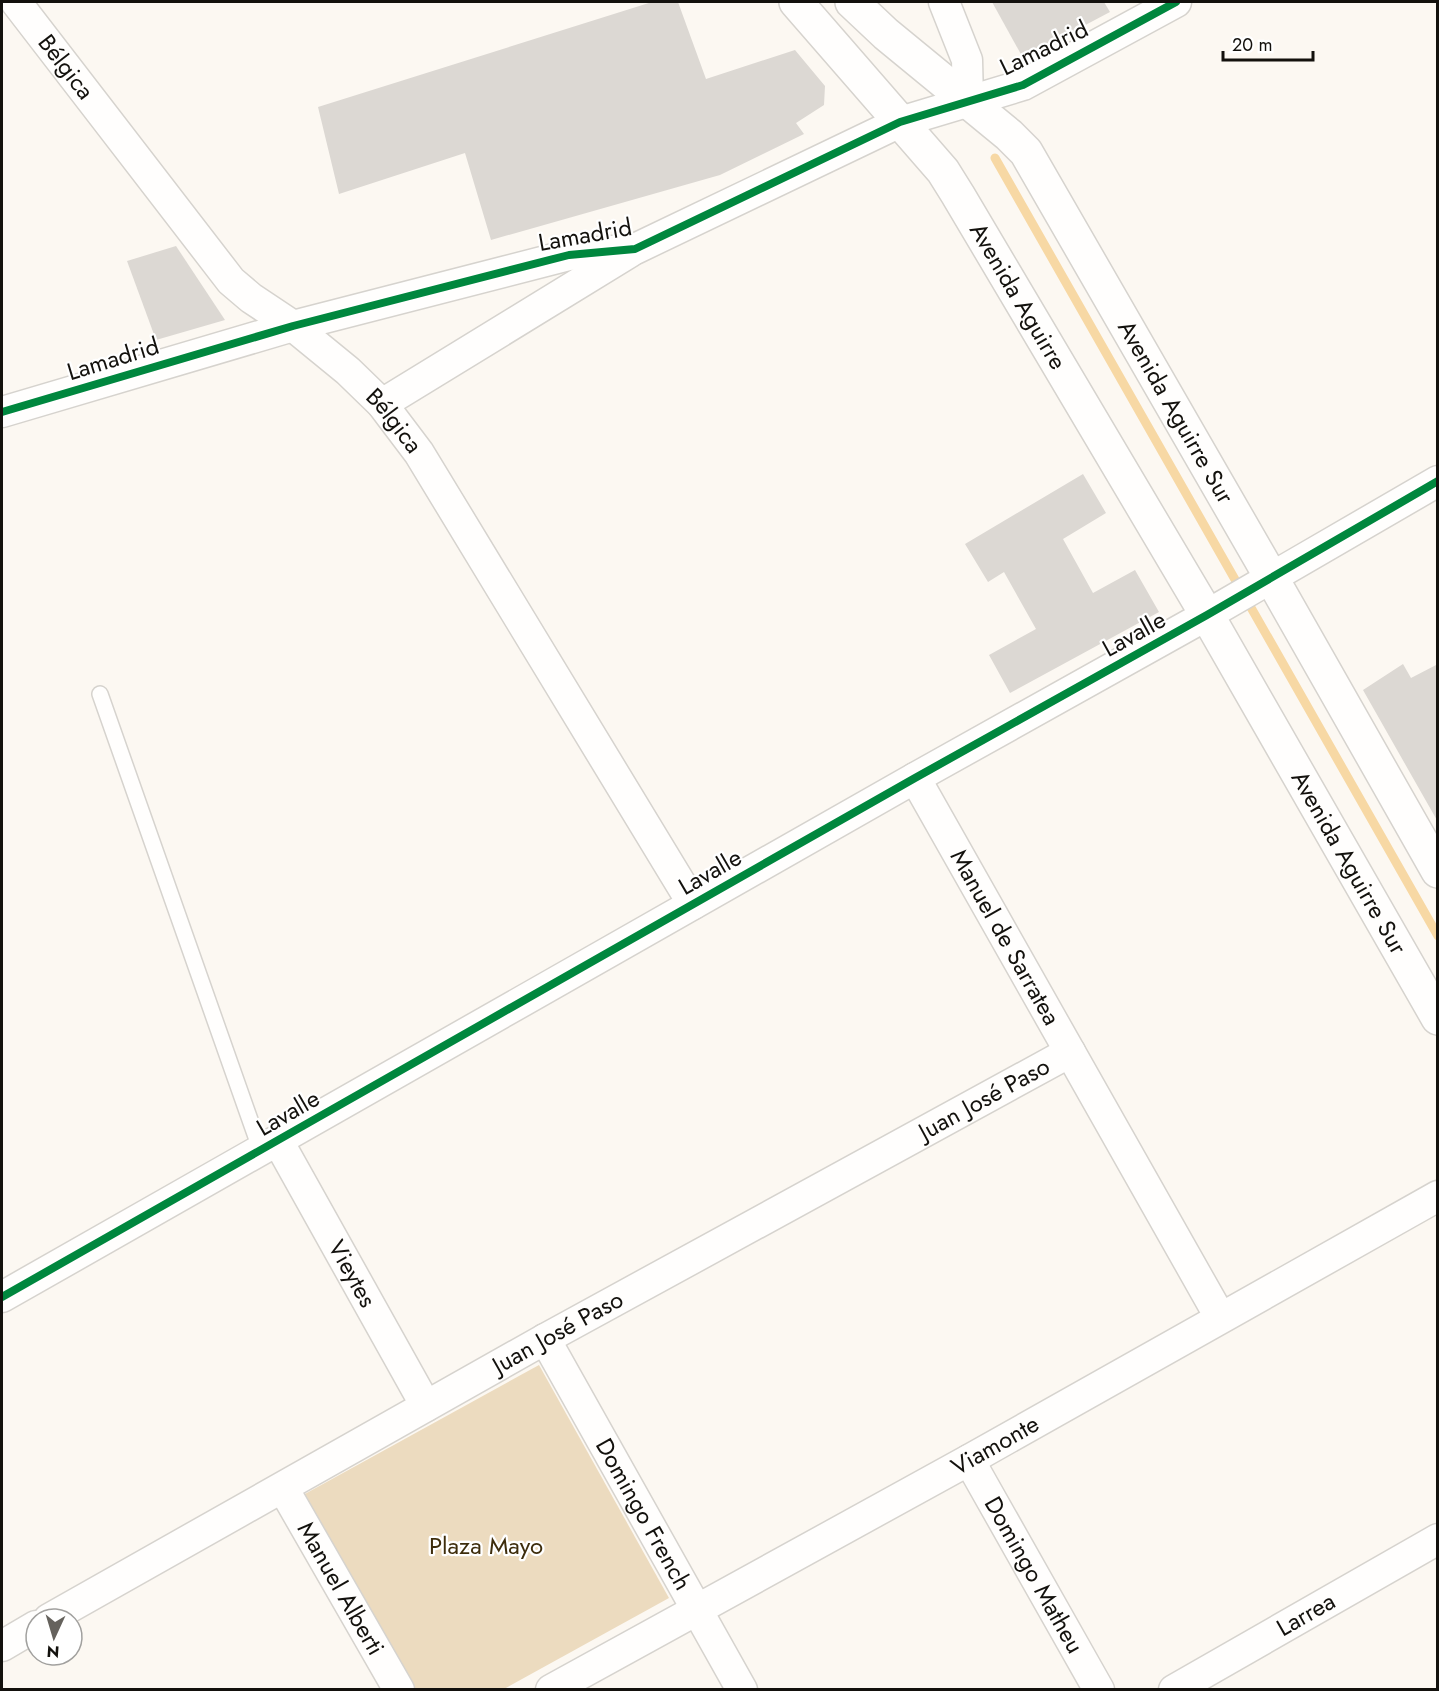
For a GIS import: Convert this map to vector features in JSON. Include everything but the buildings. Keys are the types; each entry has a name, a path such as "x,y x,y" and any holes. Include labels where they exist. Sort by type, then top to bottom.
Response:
{"main road":[{"name":"Avenida Aguirre","path":"796,2 943,171 1207,615"},
{"name":"Avenida Aguirre Sur","path":"852,2 886,34 1010,135 1026,152 1437,871"},
{"name":"Avenida Aguirre Sur","path":"1207,615 1437,1018"}],"street":[{"name":"Bélgica","path":"16,2 231,281 250,298 293,326 348,371 382,404 419,453 693,904"},
{"path":"944,2 967,60 968,101"},
{"name":"Lamadrid","path":"2,412 293,326 569,255 635,249 900,122 1023,85 1176,2"},
{"path":"382,404 635,249"},
{"name":"Lavalle","path":"2,1297 915,778 1207,615 1437,481"},
{"name":"Manuel de Sarratea","path":"915,778 1220,1317"},
{"name":"Juan José Paso","path":"70,1607 545,1339 1070,1052"},
{"name":"Vieytes","path":"270,1146 426,1406"},
{"name":"Viamonte","path":"551,1689 969,1460 1437,1196"},
{"name":"Domingo French","path":"545,1339 741,1689"},
{"name":"Domingo Matheu","path":"969,1460 1099,1689"},
{"name":"Manuel Alberti","path":"283,1488 399,1689"},
{"name":"Larrea","path":"1174,1689 1437,1539"},
{"path":"2,1646 24,1633"}],"lane":[{"path":"100,694 270,1146"}],"green space":[{"name":"Plaza Mayo","path":"539,1365 669,1598 504,1689 413,1689 303,1495"}],"waterway":[{"path":"995,158 1438,936"}],"cycle path":[{"path":"2,412 293,326 569,255 635,249 900,122 1023,85 1176,2"},
{"path":"2,1297 915,778 1207,615 1438,481"}]}
